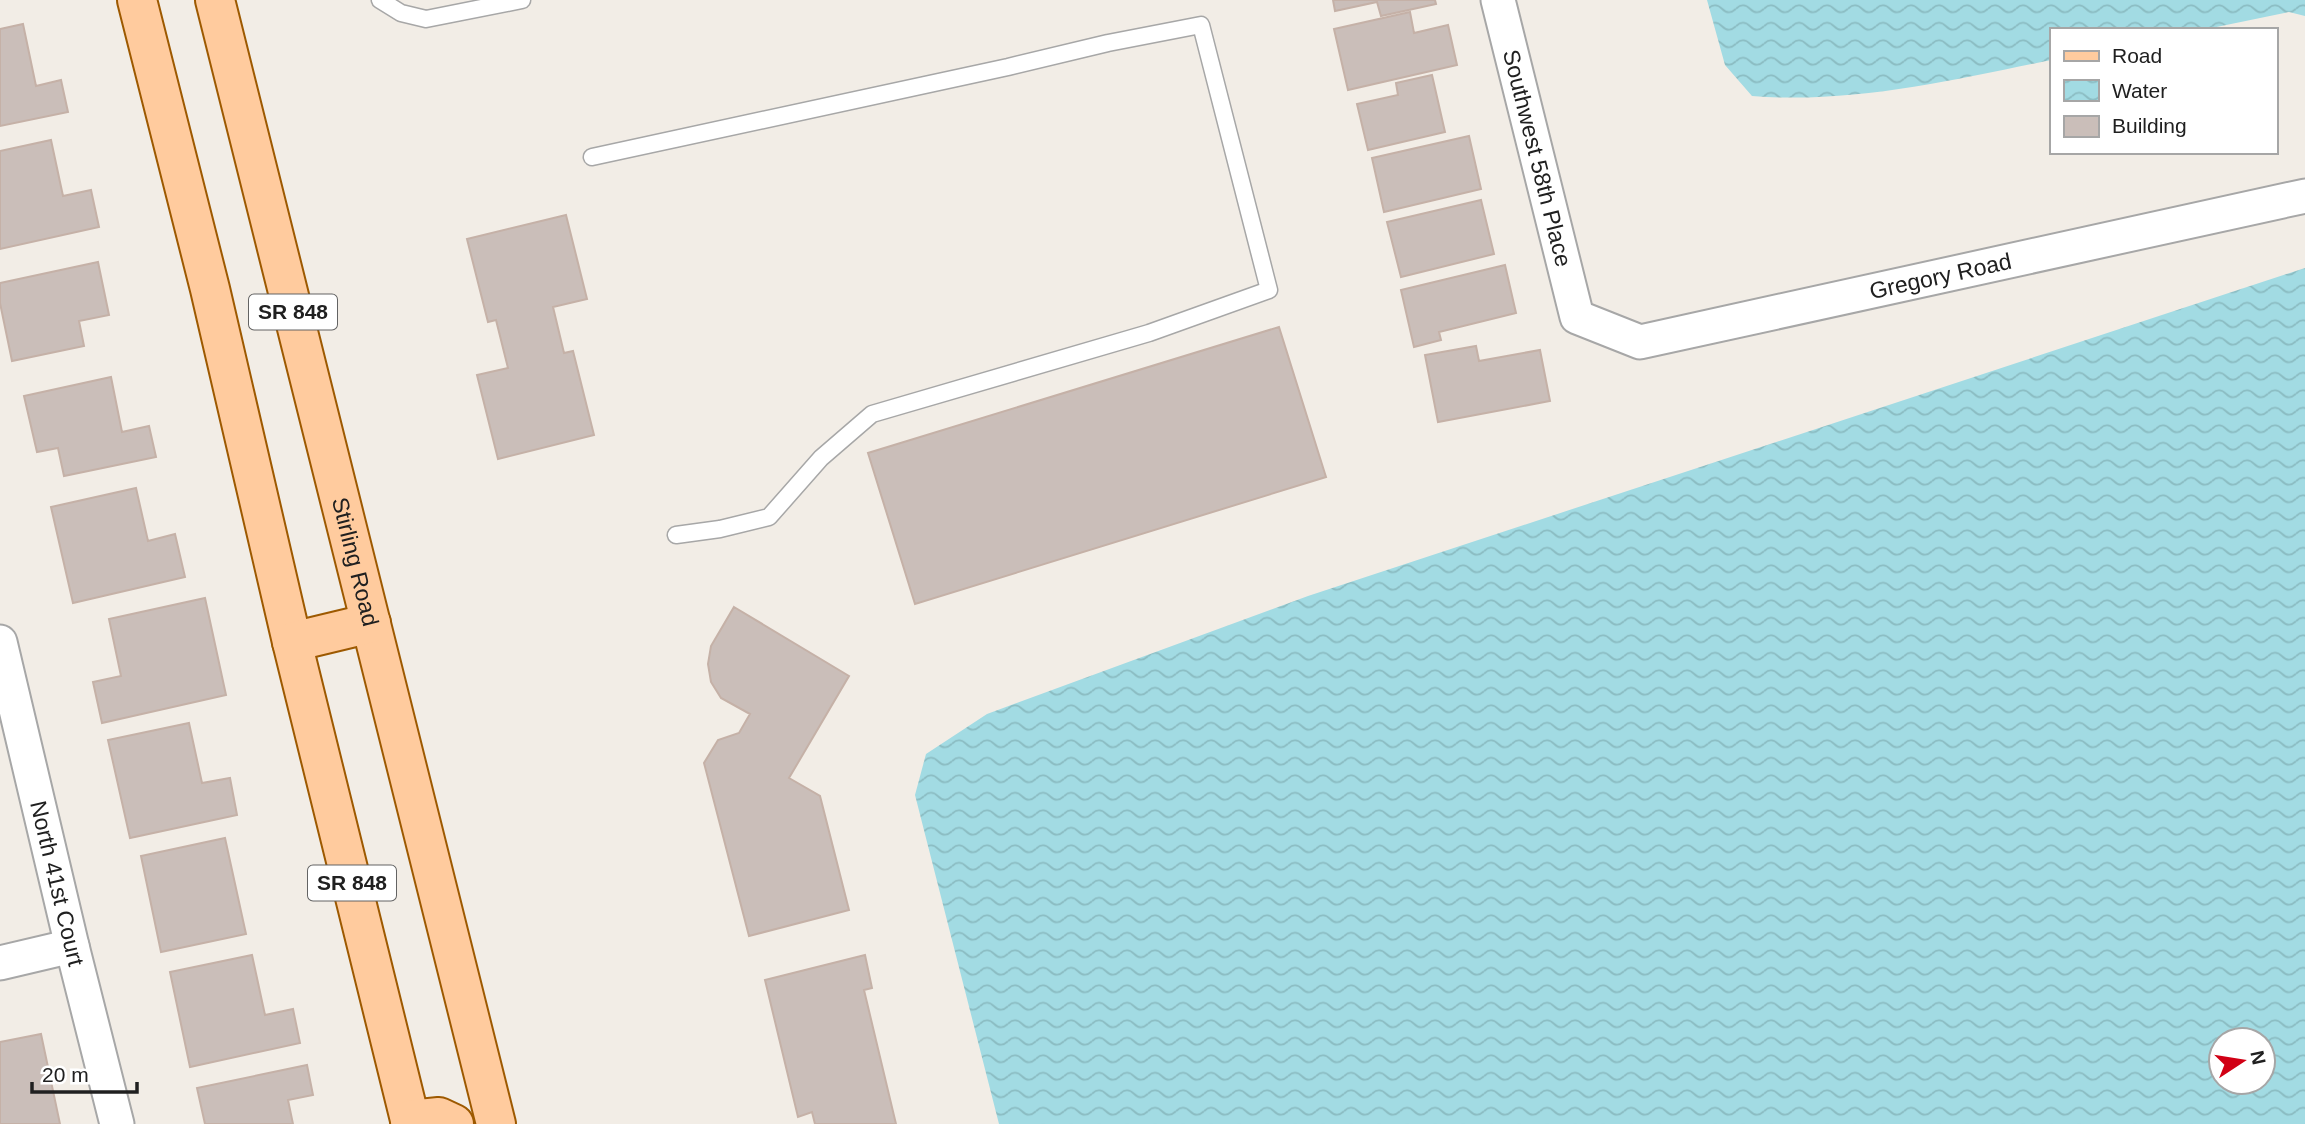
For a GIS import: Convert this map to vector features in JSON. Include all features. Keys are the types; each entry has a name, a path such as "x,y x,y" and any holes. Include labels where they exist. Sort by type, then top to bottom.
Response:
{"main road":[{"name":"SR 848","path":"137,0 210,289 292,642 411,1122"},
{"name":"Stirling Road","path":"215,0 496,1124"},
{"path":"292,642 371,623"},
{"path":"411,1122 439,1117 454,1124"}],"street":[{"name":"Southwest 58th Place","path":"1498,0 1577,317"},
{"name":"Gregory Road","path":"1577,317 1640,342 2305,196"},
{"name":"North 41st Court","path":"0,642 117,1124"},
{"path":"0,963 72,946"}],"lane":[{"path":"380,0 401,13 426,19 522,0"},
{"path":"592,157 1201,24 1269,290 1149,333 873,414 821,458 769,517 720,529 677,535"}],"water":[{"path":"1707,0 2305,0 2305,16 2289,12 2212,28 2050,28 2050,60 1865,93 1790,98 1752,96 1725,65"},
{"path":"2305,268 2305,1124 999,1124 915,795 926,754 987,714 1308,596"}],"building":[{"path":"1333,0 1435,0 1436,4 1381,16 1377,2 1335,11"},
{"path":"1410,12 1414,33 1448,25 1457,65 1348,90 1334,29"},
{"path":"23,24 36,86 61,80 68,112 0,126 0,29"},
{"path":"1432,75 1445,132 1368,150 1357,104 1398,95 1396,83"},
{"path":"1469,136 1481,189 1384,212 1372,158"},
{"path":"51,140 63,196 91,190 99,227 0,249 0,151"},
{"path":"1481,200 1494,254 1401,277 1387,222"},
{"path":"566,215 587,299 553,307 564,353 573,351 594,435 498,459 477,375 508,368 496,320 488,322 467,239"},
{"path":"98,262 109,315 79,321 84,346 12,361 0,303 0,283"},
{"path":"1505,265 1516,313 1439,332 1441,340 1414,347 1401,290"},
{"path":"1279,327 1326,477 915,604 868,453"},
{"path":"1476,346 1479,361 1540,350 1550,401 1438,422 1425,355"},
{"path":"111,377 122,432 149,426 156,457 64,476 58,448 37,452 24,396"},
{"path":"136,488 148,541 175,534 185,577 73,603 51,507"},
{"path":"205,598 226,695 102,723 93,682 121,676 109,619"},
{"path":"734,607 849,676 789,778 820,796 849,910 749,936 704,763 718,740 739,733 750,714 721,698 711,682 708,664 711,646"},
{"path":"189,723 202,783 230,778 237,815 130,838 108,740"},
{"path":"225,838 246,934 161,952 141,856"},
{"path":"252,955 265,1015 293,1009 300,1043 190,1067 170,972"},
{"path":"865,955 872,988 864,990 896,1124 815,1124 812,1112 798,1117 765,980"},
{"path":"41,1034 60,1124 0,1124 0,1042"},
{"path":"307,1065 313,1095 288,1100 293,1124 205,1124 197,1088"}]}
